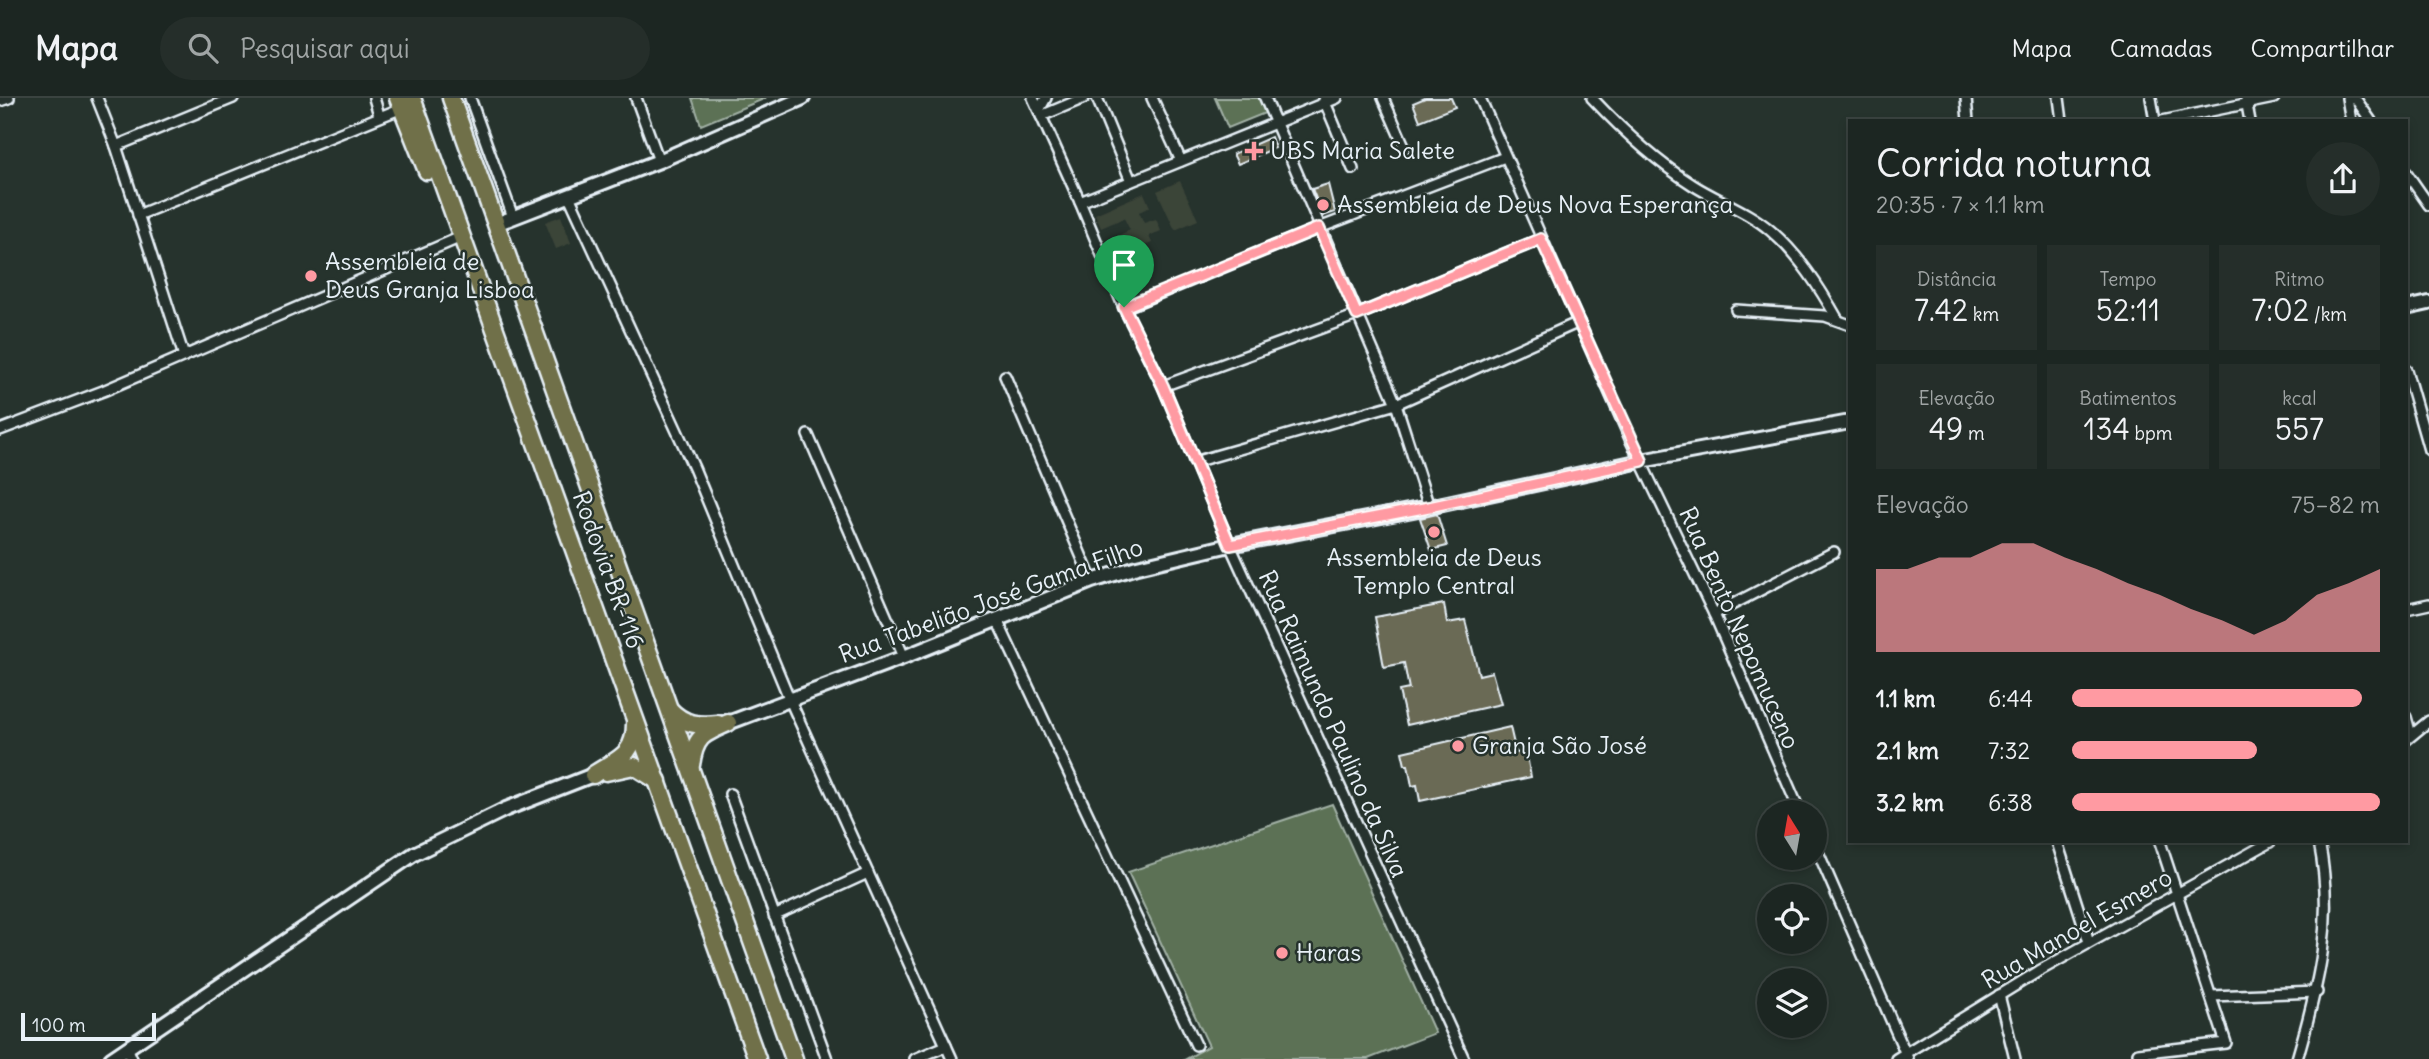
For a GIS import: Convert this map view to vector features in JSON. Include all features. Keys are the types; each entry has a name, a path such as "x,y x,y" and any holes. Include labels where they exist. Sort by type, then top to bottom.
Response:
{"highway":[{"name":"Rodovia BR-116","path":"451,98 794,1059"},
{"name":"Rodovia BR-116","path":"404,101 458,231 757,1059"},
{"path":"670,710 684,722 699,726 728,723"},
{"path":"593,775 630,749 635,741 635,715"},
{"path":"690,768 693,750 700,738 728,723"},
{"path":"593,775 629,765 639,768 659,782"}],"street":[{"path":"0,101 9,98"},
{"path":"97,98 116,146 184,356"},
{"path":"116,146 233,98"},
{"path":"374,98 379,115"},
{"path":"470,98 513,217"},
{"path":"636,98 659,161"},
{"path":"496,224 659,161 803,98"},
{"name":"Rua Raimundo Paulino da Silva","path":"1033,98 1124,307 1163,386 1230,545 1464,1059"},
{"path":"1040,113 1046,98"},
{"path":"1040,113 1084,98"},
{"path":"1097,98 1131,181"},
{"path":"1152,98 1181,161"},
{"path":"1265,98 1396,404 1429,507"},
{"path":"1080,202 1275,123 1324,100 1337,98"},
{"path":"1382,98 1405,148"},
{"name":"Rua Bento Nepomuceno","path":"1480,98 1541,239 1714,614 1795,800"},
{"path":"1592,98 1640,145 1677,174 1756,219 1772,232 1798,260 1838,320"},
{"path":"1966,98 1968,119"},
{"path":"2059,98 2062,119"},
{"path":"2151,98 2155,119"},
{"path":"2170,119 2246,101 2274,98"},
{"path":"2347,98 2351,119"},
{"path":"2355,98 2370,119"},
{"path":"1324,100 1353,169"},
{"path":"138,215 379,115 404,101"},
{"path":"2246,101 2250,119"},
{"path":"1124,307 1505,157"},
{"path":"2408,175 2429,205"},
{"path":"569,196 694,468 789,698 952,1059"},
{"path":"0,430 103,391 184,356 458,231"},
{"path":"1163,386 1357,315 1541,239"},
{"path":"2408,308 2429,303"},
{"path":"1736,310 1825,316 1848,324"},
{"path":"1194,461 1396,404 1579,322"},
{"path":"1005,376 1092,581"},
{"path":"2408,377 2429,450"},
{"name":"Rua Tabelião José Gama Filho","path":"728,723 904,657 1092,581 1137,566 1642,461 1848,422"},
{"path":"808,435 904,657"},
{"path":"1714,614 1834,552"},
{"path":"2408,609 2429,604"},
{"path":"997,620 1196,1045"},
{"path":"2409,737 2429,721"},
{"path":"111,1059 129,1053 406,859 506,809 593,775"},
{"path":"730,794 827,1059"},
{"path":"2057,843 2090,942"},
{"path":"2138,1054 2224,1045 2225,1040 2160,843"},
{"path":"2297,1059 2317,992 2325,947 2326,914 2319,843"},
{"name":"Rua Manoel Esmero","path":"1896,1059 1907,1055 1999,995 2177,895 2254,846"},
{"path":"1826,870 1907,1055"},
{"path":"774,916 868,873"},
{"path":"2211,996 2317,992"},
{"path":"1999,995 2015,1059"},
{"path":"915,1059 946,1046"}],"shaded area":[{"path":"1180,181 1198,220 1175,230 1157,191"},
{"path":"1144,193 1150,207 1139,212 1144,223 1156,219 1161,231 1149,236 1152,243 1139,248 1136,242 1112,252 1107,241 1130,230 1124,218 1101,228 1095,214"},
{"path":"561,216 571,243 556,249 545,222"}],"green space":[{"path":"692,98 766,98 701,125"},
{"path":"1215,98 1259,98 1265,113 1228,128"},
{"name":"Haras","path":"1332,804 1435,1033 1368,1059 1186,1059 1209,1046 1128,872"}],"building":[{"path":"1425,98 1451,98 1455,107 1420,121 1413,103"},
{"name":"UBS Maria Salete","path":"1271,137 1275,148 1238,164 1233,154"},
{"name":"Assembleia de Deus Nova Esperança","path":"1328,184 1335,212 1323,216 1312,189"},
{"name":"Assembleia de Deus Templo Central","path":"1437,514 1447,546 1431,550 1420,518"},
{"path":"1444,604 1447,623 1465,620 1479,675 1492,672 1501,704 1407,725 1399,691 1409,689 1404,663 1384,667 1375,617"},
{"path":"1510,727 1516,753 1526,751 1531,777 1420,801 1417,785 1412,786 1402,752"}],"place":[{"name":"UBS Maria Salete","path":"1254,151"},
{"name":"Assembleia de Deus Nova Esperança","path":"1323,205"},
{"name":"Assembleia de Deus Granja Lisboa","path":"311,276"},
{"name":"Assembleia de Deus Templo Central","path":"1434,532"},
{"name":"Granja São José","path":"1458,746"},
{"name":"Haras","path":"1282,953"}],"route":[{"path":"1319,228 1357,315 1541,239 1642,461 1429,507 1230,545 1163,386 1124,307 1319,228"}]}
